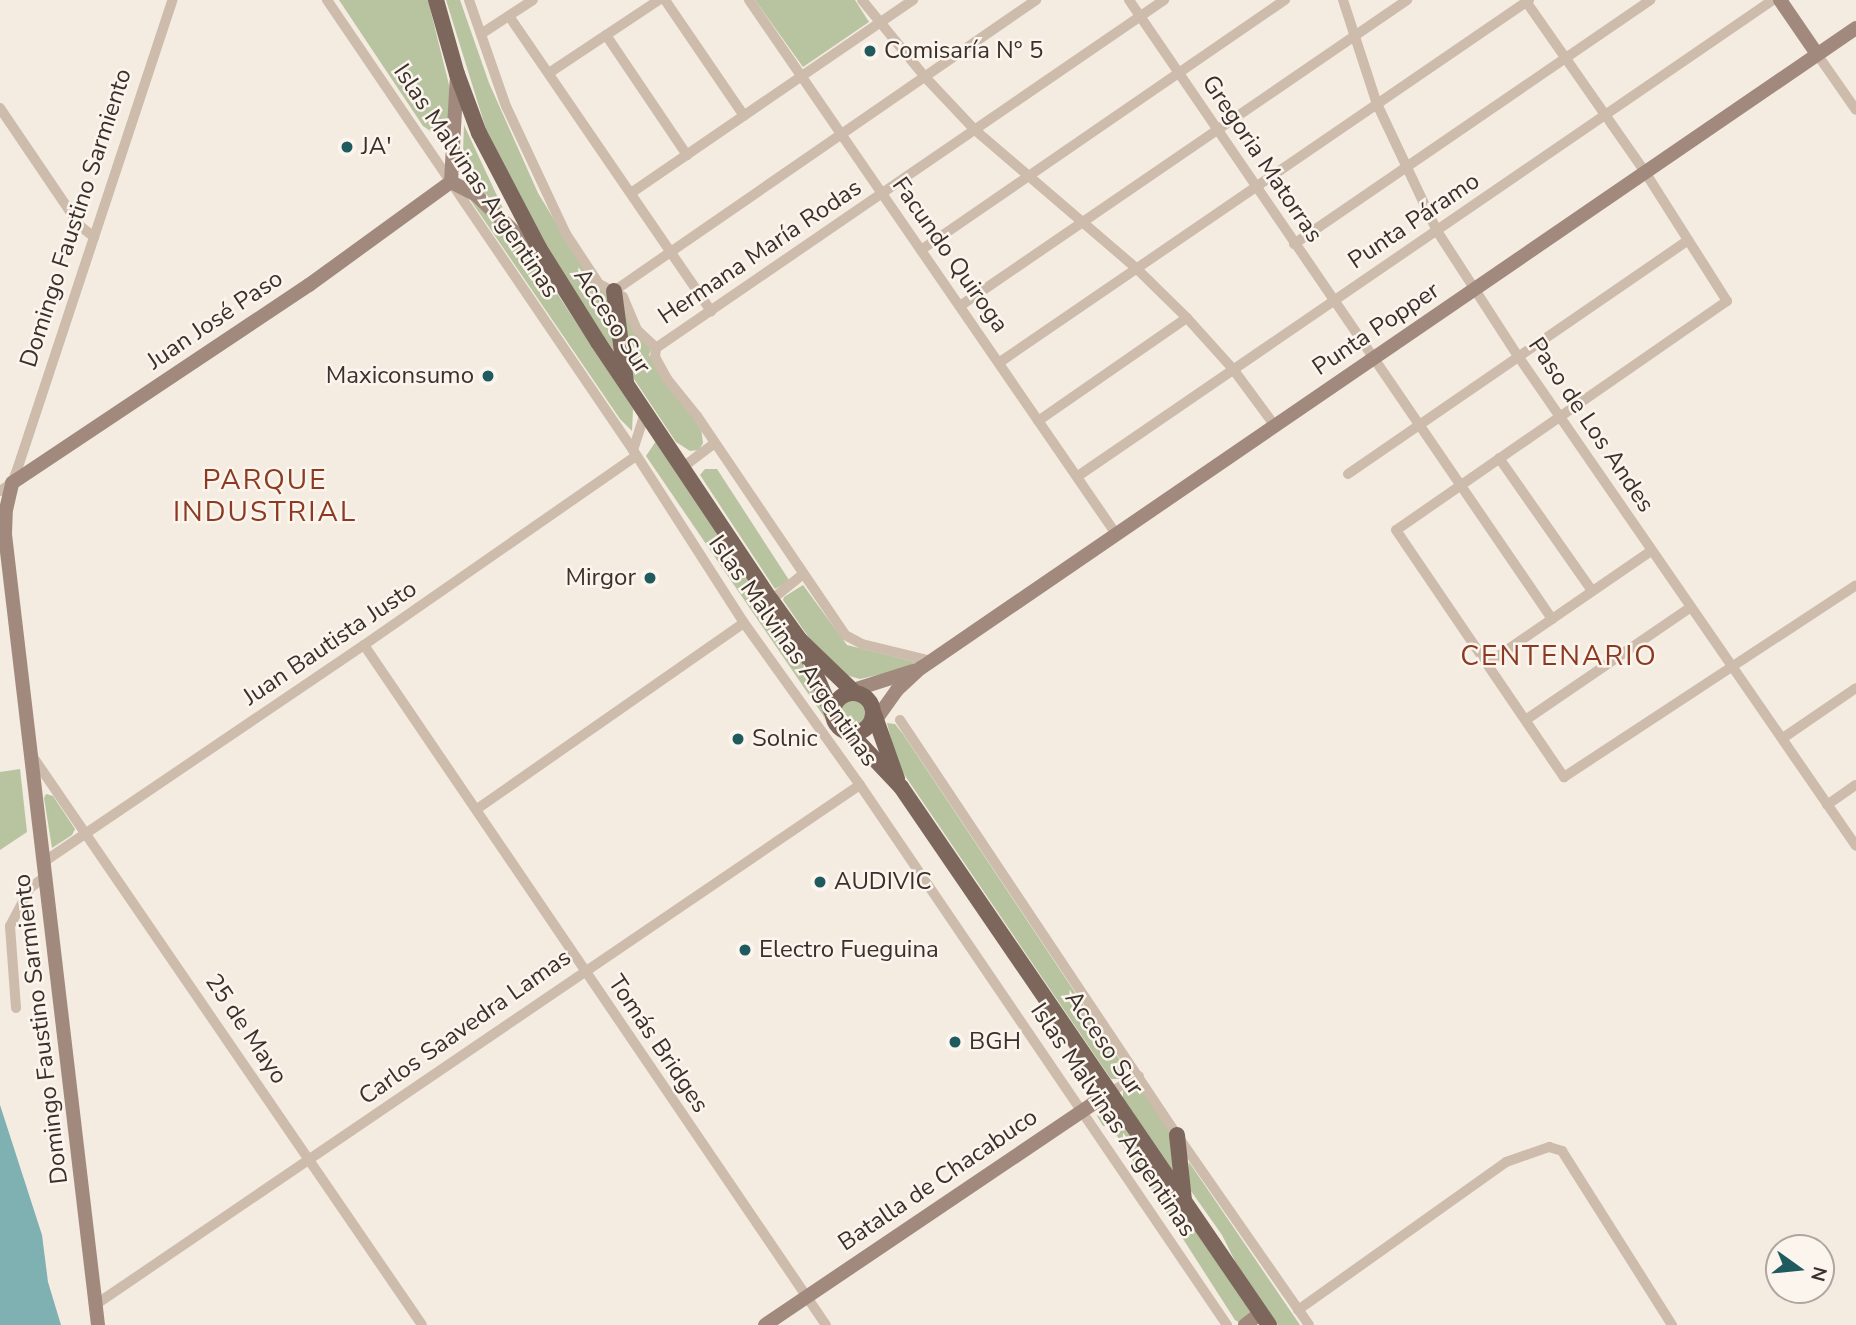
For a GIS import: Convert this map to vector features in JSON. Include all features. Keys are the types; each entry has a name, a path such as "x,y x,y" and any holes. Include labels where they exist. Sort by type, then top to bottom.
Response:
{"main road":[{"name":"Acceso Sur","path":"436,0 457,74 479,133 539,248 626,384 771,600 800,640 850,692"},
{"path":"614,291 626,384"},
{"name":"Acceso Sur","path":"800,640 834,717"},
{"path":"850,692 869,703 874,720 864,733 849,732 834,717 835,702 850,692"},
{"name":"Acceso Sur","path":"874,720 901,787"},
{"name":"Acceso Sur","path":"849,732 901,787 1265,1319"},
{"path":"1177,1135 1185,1203"}],"street":[{"name":"Domingo Faustino Sarmiento","path":"98,1325 5,534 6,487 94,237 172,0"},
{"name":"Islas Malvinas Argentinas","path":"327,0 634,453 744,623 860,785 1227,1325"},
{"path":"469,0 506,106 565,234 599,284 614,291 629,306 640,335 656,348 658,365 697,416 845,635 926,664"},
{"path":"481,34 533,0"},
{"path":"549,74 659,0"},
{"path":"665,0 744,116"},
{"name":"Facundo Quiroga","path":"749,0 840,136 1000,362 1115,534"},
{"path":"862,0 925,77 975,130 1137,269 1187,318 1233,369 1275,426"},
{"path":"631,193 913,0"},
{"path":"614,291 1036,0"},
{"name":"Gregoria Matorras","path":"1129,0 1552,619"},
{"name":"Hermana María Rodas","path":"656,348 1164,0"},
{"path":"921,250 1284,0"},
{"name":"Paso de Los Andes","path":"1343,0 1377,104 1437,231 1518,356 1856,846"},
{"path":"960,306 1407,0"},
{"path":"1294,244 1651,0"},
{"name":"Punta Páramo","path":"1078,477 1773,0"},
{"path":"1780,0 1856,110"},
{"path":"1000,362 1256,189 1526,1 1645,172 1727,301 1396,530 1564,776 1856,585"},
{"path":"509,16 711,311"},
{"name":"Punta Popper","path":"874,720 897,690 926,664 1856,28"},
{"path":"606,35 687,155"},
{"path":"457,74 451,182 476,195 521,238 539,248"},
{"path":"0,108 80,226 94,237"},
{"name":"Juan José Paso","path":"6,487 309,285 451,182"},
{"path":"1348,474 1418,423 1688,240"},
{"path":"1038,421 1187,318"},
{"path":"634,453 645,411"},
{"path":"683,467 714,444"},
{"name":"Juan Bautista Justo","path":"16,1007 10,926 30,888 46,868 86,833 364,645 634,453"},
{"path":"1499,457 1592,591"},
{"path":"1488,663 1651,551"},
{"path":"771,600 803,575"},
{"path":"1527,719 1690,608"},
{"path":"477,809 744,623"},
{"name":"Tomás Bridges","path":"364,645 826,1325"},
{"name":"Punta Popper","path":"850,692 926,664"},
{"path":"1783,738 1856,688"},
{"path":"890,761 885,724 897,690"},
{"name":"Islas Malvinas Argentinas","path":"900,720 1177,1135 1309,1325"},
{"name":"25 de Mayo","path":"33,757 422,1325"},
{"name":"Carlos Saavedra Lamas","path":"95,1305 860,785"},
{"path":"1827,805 1856,785"},
{"name":"Batalla de Chacabuco","path":"765,1325 1082,1110 1139,1076"},
{"path":"1298,1310 1506,1162 1521,1154 1555,1147 1562,1151 1672,1325"},
{"path":"1245,1325 1265,1319"}],"green space":[{"path":"339,0 428,0 451,93 448,123 443,131 433,133 423,126"},
{"path":"446,0 460,0 489,83 538,193 587,274 609,295 620,359 571,291 490,142"},
{"path":"755,0 855,0 869,22 803,67"},
{"path":"464,125 506,215 473,181 463,153"},
{"path":"467,195 526,246 633,409 632,431 620,419"},
{"path":"621,300 651,350 649,355 701,428 703,443 699,450 690,451 676,442 628,370"},
{"path":"656,441 814,676 833,730 646,456"},
{"path":"705,469 717,469 789,580 784,584 775,589 700,475"},
{"path":"803,585 847,645 919,663 860,679 842,674 825,661 783,600"},
{"path":"854,699 865,703 869,714 865,725 854,729 843,725 839,714 843,703"},
{"path":"887,723 895,724 903,734 1128,1072 1122,1079 1111,1079 897,764"},
{"path":"20,769 27,832 0,850 0,772"},
{"path":"46,794 53,796 75,829 72,835 52,848 44,798"},
{"path":"1133,1084 1138,1085 1174,1138 1177,1176 1123,1098 1123,1090"},
{"path":"1109,1106 1253,1314 1242,1324 1235,1320 1110,1125 1103,1126 1097,1116"},
{"path":"1189,1162 1300,1325 1278,1325 1237,1265 1222,1235 1186,1184"}],"water":[{"path":"0,1105 42,1235 48,1282 61,1325 0,1325"}],"place":[{"name":"Comisaría N° 5","path":"870,51"},
{"name":"JA'","path":"347,147"},
{"name":"Maxiconsumo","path":"488,376"},
{"name":"Mirgor","path":"650,578"},
{"name":"Solnic","path":"738,739"},
{"name":"AUDIVIC","path":"820,882"},
{"name":"Electro Fueguina","path":"745,950"},
{"name":"BGH","path":"955,1042"}],"district":[{"name":"PARQUE INDUSTRIAL","path":"265,496"},
{"name":"CENTENARIO","path":"1559,656"}]}
